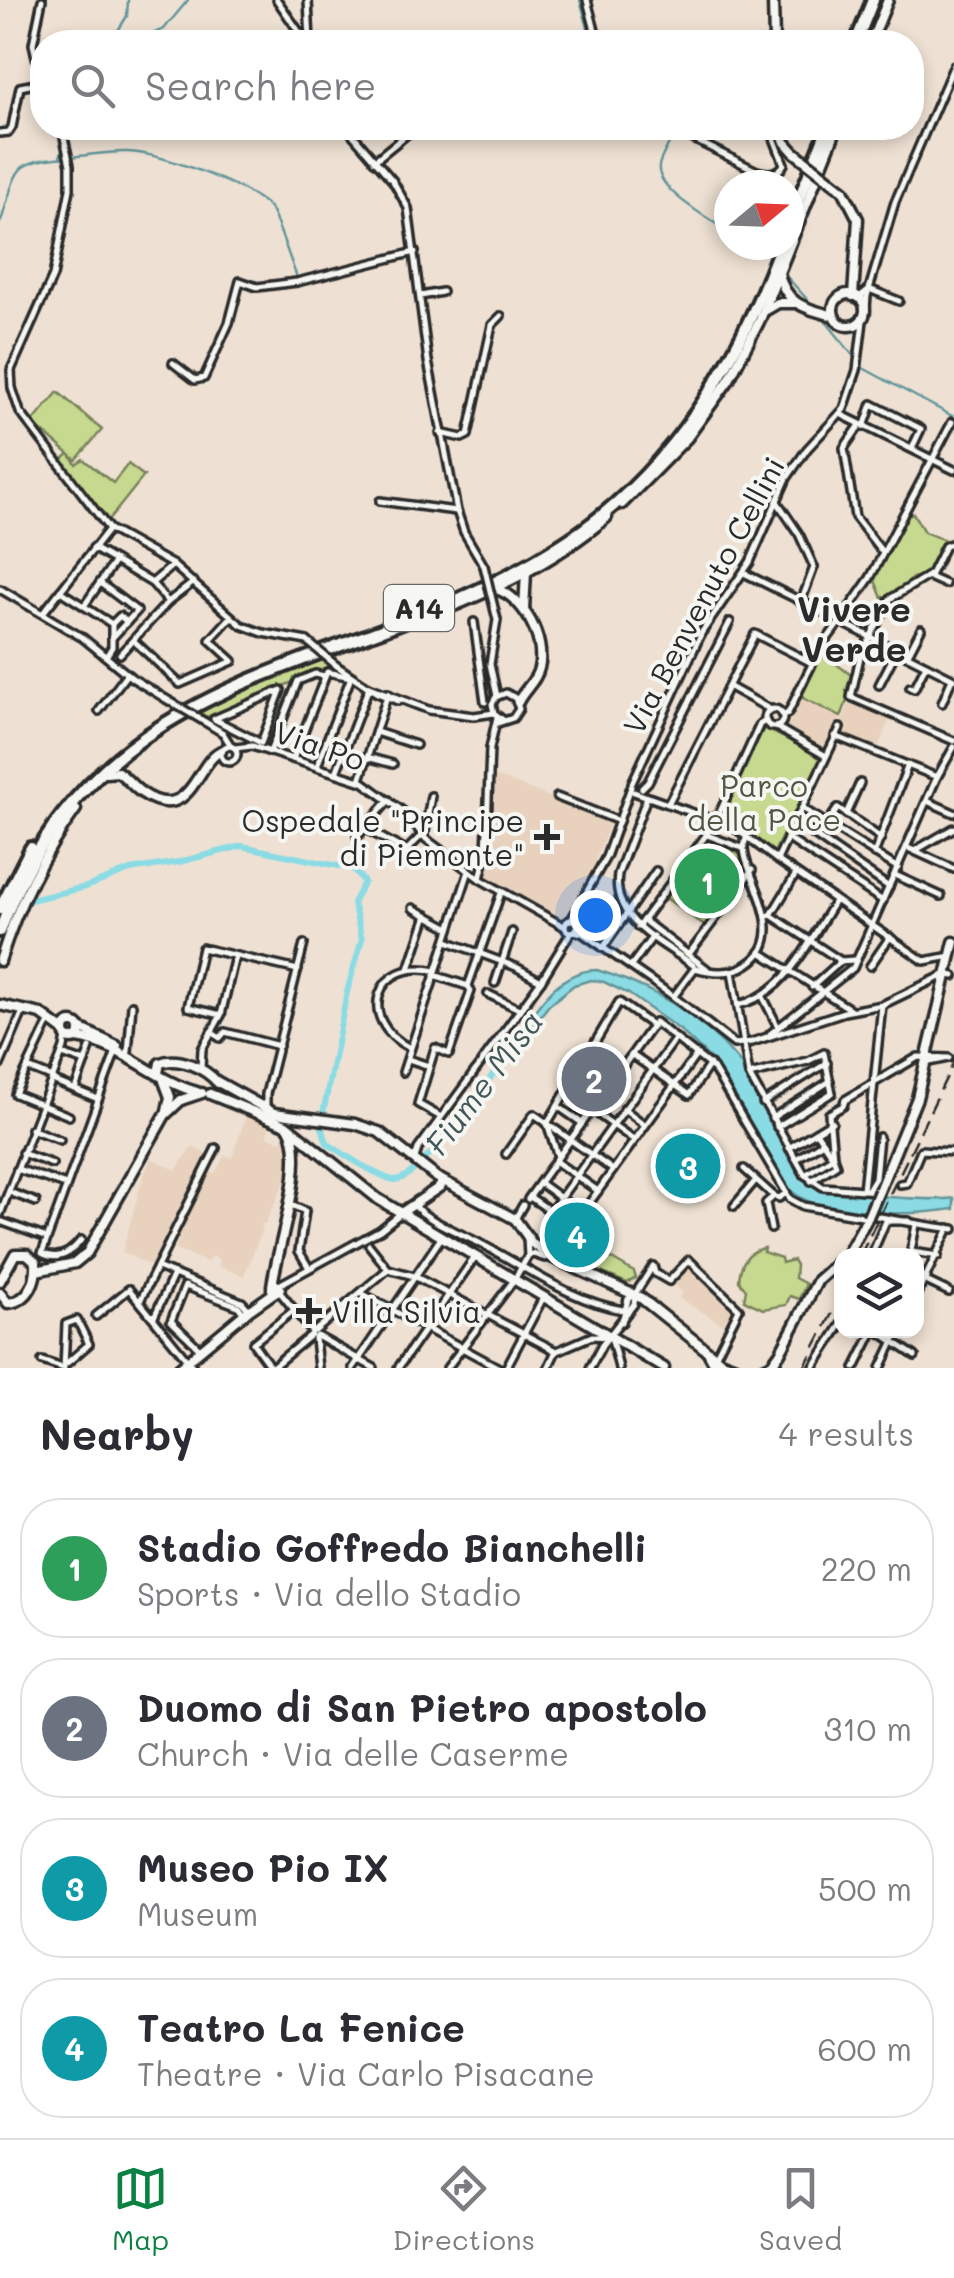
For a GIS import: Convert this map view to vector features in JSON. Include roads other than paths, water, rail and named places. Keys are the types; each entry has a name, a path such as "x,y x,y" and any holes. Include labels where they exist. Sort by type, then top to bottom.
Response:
{"highway":[{"path":"864,30 876,0"},
{"path":"804,175 820,140"},
{"path":"804,183 820,140"},
{"name":"A14","path":"0,910 54,824 87,786 125,750 169,719 244,682 497,582 595,521 641,478 696,414 737,348 773,260"},
{"name":"A14","path":"4,929 23,878"}],"main road":[{"path":"773,0 774,30"},
{"path":"876,30 888,0"},
{"path":"784,140 843,190 858,219 851,297"},
{"path":"336,652 496,589 597,526 646,483 687,438 729,380 771,293 771,268 831,140"},
{"path":"771,268 796,304"},
{"path":"771,293 784,290"},
{"path":"771,293 778,302"},
{"path":"833,312 845,324 859,323 866,309 851,297"},
{"path":"833,312 834,301 851,297"},
{"path":"763,312 778,302 822,314 833,312"},
{"path":"524,610 526,572"},
{"path":"512,580 523,588"},
{"path":"510,594 512,580"},
{"path":"496,589 510,594 524,610 541,658 536,677 518,697"},
{"path":"23,878 106,773 172,723"},
{"path":"121,764 143,794 168,801 184,796 196,786 209,759 228,747"},
{"path":"0,961 4,929"},
{"path":"850,1248 868,1217 913,1112 942,987 950,975 954,942"},
{"path":"0,1006 24,1009 160,1075 286,1124 401,1214 594,1332 611,1337 664,1368"},
{"path":"71,1033 146,1059 182,1062 269,1111 355,1124 379,1132 414,1153 441,1186 401,1214"},
{"path":"2,1269 27,1254 36,1266 48,1268 75,1263 87,1253 165,1115 170,1097 158,1066 164,1060"},
{"path":"165,1115 181,1100 218,1090 218,1082"},
{"path":"302,1118 298,1126 324,1154"},
{"path":"179,1368 192,1364 201,1350 274,1289 295,1153 293,1136 286,1124"},
{"path":"295,1153 301,1143 312,1144"},
{"path":"436,1177 516,1217 526,1234 549,1256 635,1294 716,1358 738,1368"},
{"path":"2,1299 22,1301 36,1266"},
{"path":"769,1367 818,1280 834,1266"},
{"path":"706,1350 717,1368"}],"street":[{"path":"36,30 42,0"},
{"path":"277,0 299,30"},
{"path":"308,0 308,30"},
{"path":"586,0 595,30"},
{"path":"924,136 953,69"},
{"path":"0,133 9,132 12,127 20,88 30,86"},
{"path":"64,140 70,178 56,264 10,376 22,414 109,529 173,566 231,617 254,631 307,641 351,677 401,701 429,710 474,716 516,715 518,697 500,695"},
{"path":"357,140 405,199 440,432 457,511 484,566 496,620 492,675 500,695 490,748 486,853 480,880"},
{"path":"374,161 400,140"},
{"path":"696,140 757,171 773,174 784,164 775,140"},
{"path":"866,309 895,202 922,140"},
{"path":"173,364 195,380 204,378 229,322 240,281 256,287 297,282 415,252"},
{"path":"851,297 869,289 899,301"},
{"path":"421,296 442,292"},
{"path":"440,432 462,438 468,435 492,324 501,316"},
{"name":"Via Benvenuto Cellini","path":"414,1153 540,981 570,927 596,878 627,798 639,787 702,632 744,572 800,458 840,414 860,358 859,323"},
{"path":"883,553 855,517 844,448 862,426 872,404 922,429 912,448"},
{"path":"840,414 954,470"},
{"path":"776,727 883,553 952,422"},
{"path":"380,501 457,511"},
{"path":"777,502 799,534 814,567 803,599"},
{"path":"43,614 109,529"},
{"path":"763,1038 848,972 896,872 912,849 927,801 954,744 851,697 860,657 891,597 928,577 945,546 954,543"},
{"path":"94,548 152,583 168,602"},
{"path":"84,606 116,561"},
{"path":"152,583 173,566"},
{"path":"744,572 953,679 942,703"},
{"path":"928,577 944,584"},
{"path":"116,664 120,654 168,602 194,582"},
{"path":"100,583 138,611 112,638"},
{"path":"0,589 83,638 126,674 205,722 228,747 242,734"},
{"path":"60,591 112,624"},
{"path":"108,657 112,624 120,616 127,622"},
{"path":"133,640 180,684 234,662 210,640 231,617"},
{"path":"474,622 485,702"},
{"path":"730,622 639,787 617,880 626,912 638,927 714,972 746,966 760,952 768,916 796,874"},
{"path":"907,656 920,629"},
{"path":"668,804 755,634 812,663"},
{"path":"879,685 896,650"},
{"path":"108,657 120,654"},
{"path":"910,686 914,689 926,665"},
{"path":"293,759 325,676 329,671 351,677"},
{"path":"99,711 126,674"},
{"path":"270,752 298,681 315,674 325,676"},
{"path":"482,683 492,675"},
{"path":"317,766 351,677"},
{"path":"729,686 783,716"},
{"path":"336,772 369,687"},
{"path":"281,690 260,743 242,734 214,719 281,690"},
{"path":"360,781 387,695"},
{"path":"766,721 771,710"},
{"path":"766,721 826,756"},
{"path":"638,927 718,820 760,724 766,721"},
{"path":"777,860 840,728"},
{"path":"375,732 416,744"},
{"path":"242,734 243,746"},
{"path":"835,736 938,777"},
{"name":"Via Po","path":"228,747 270,752 360,781 408,815 423,834 480,880 570,927"},
{"path":"367,756 393,764"},
{"path":"874,854 908,765"},
{"path":"846,814 860,784"},
{"path":"639,787 668,804 718,820 924,961 952,956"},
{"path":"403,859 423,834 430,796"},
{"path":"557,798 620,821"},
{"path":"357,837 389,800"},
{"path":"927,801 954,813"},
{"path":"802,808 896,872 941,896"},
{"path":"827,824 838,808 880,838"},
{"path":"795,822 890,887"},
{"path":"912,849 954,828"},
{"path":"366,829 406,851"},
{"path":"707,834 742,848 768,916 842,961"},
{"path":"788,838 883,901"},
{"path":"742,848 746,839"},
{"path":"912,849 954,869"},
{"path":"689,954 752,870"},
{"path":"403,1072 469,871"},
{"path":"603,948 656,871"},
{"path":"468,986 501,893"},
{"path":"738,1005 763,997 789,972 835,900"},
{"path":"413,908 450,928"},
{"path":"411,1048 382,1026 377,1004 386,982 409,968 427,915"},
{"path":"643,920 689,954 697,965"},
{"path":"570,927 674,996 728,1041 743,1044 836,1014 882,1006 950,975"},
{"path":"495,983 512,932"},
{"path":"631,966 654,936"},
{"path":"870,966 890,937"},
{"path":"446,941 516,967 540,981"},
{"path":"269,1111 266,1094 304,944"},
{"path":"221,1015 188,1007 202,950 298,970"},
{"path":"760,952 853,1010"},
{"path":"182,1062 202,1049 221,1015 235,956"},
{"path":"812,986 842,961 854,960"},
{"path":"674,996 697,965"},
{"path":"409,968 435,973 468,986 471,991 449,1054 435,1048 418,1104 441,1118"},
{"path":"732,971 749,1075 805,1174 824,1187 879,1191"},
{"path":"930,981 942,987"},
{"path":"488,994 519,1009"},
{"path":"763,997 786,1032"},
{"path":"547,1124 620,1002 710,1064 780,1196"},
{"path":"836,1014 838,1004"},
{"path":"128,1052 132,1005"},
{"path":"866,1189 865,1161 882,1006"},
{"path":"0,1065 24,1009"},
{"path":"52,1021 15,1094 68,1116"},
{"path":"516,1217 654,1024"},
{"path":"212,1032 220,1038 224,1032 279,1046"},
{"path":"47,1238 0,1217 71,1033"},
{"path":"551,1211 676,1038"},
{"path":"75,1089 90,1048"},
{"path":"202,1049 202,1070"},
{"path":"63,1051 85,1062"},
{"path":"81,1240 66,1255 42,1253 116,1051"},
{"path":"528,1256 549,1256 697,1054"},
{"path":"749,1075 824,1054 832,1093 845,1100"},
{"path":"631,1055 689,1095 710,1064"},
{"path":"830,1153 829,1114 843,1106 845,1100 918,1057 926,1060"},
{"path":"408,1059 429,1066"},
{"path":"763,1103 826,1063"},
{"path":"28,1068 98,1099"},
{"path":"805,1076 820,1100"},
{"path":"772,1118 830,1081"},
{"path":"787,1088 803,1111"},
{"path":"568,1092 634,1140"},
{"path":"777,1128 832,1093"},
{"path":"254,1104 266,1094"},
{"path":"559,1107 582,1124"},
{"path":"624,1109 646,1124"},
{"path":"506,1154 534,1114 613,1170"},
{"path":"789,1148 832,1122"},
{"path":"547,1124 557,1159 598,1191"},
{"path":"32,1129 60,1140"},
{"path":"811,1181 836,1165 816,1132"},
{"path":"866,1189 875,1178 879,1137"},
{"path":"795,1159 823,1142"},
{"path":"140,1300 216,1148"},
{"path":"812,1148 820,1160"},
{"path":"866,1189 891,1180 907,1184 921,1150 954,1152"},
{"path":"805,1174 830,1153"},
{"path":"22,1154 52,1164"},
{"path":"865,1161 877,1161"},
{"path":"17,1169 66,1185"},
{"path":"744,1169 797,1204 868,1217"},
{"path":"734,1206 756,1180"},
{"path":"540,1183 581,1213"},
{"path":"9,1192 36,1202"},
{"path":"770,1229 766,1203 780,1196"},
{"path":"527,1200 551,1211 569,1230"},
{"path":"292,1205 305,1211 299,1251 309,1268"},
{"path":"414,1205 436,1223 591,1302 623,1310"},
{"path":"839,1212 848,1210 913,1223"},
{"path":"374,1368 314,1334 274,1289 380,1230 401,1214"},
{"path":"875,1248 886,1221 951,1228 924,1283"},
{"path":"911,1248 913,1223"},
{"path":"447,1368 523,1266 528,1256 526,1234"},
{"path":"353,1368 442,1238"},
{"path":"369,1246 388,1268 414,1276 556,1352"},
{"path":"924,1255 938,1256"},
{"path":"398,1368 475,1257"},
{"path":"621,1324 628,1299 652,1266 655,1273 668,1281 689,1260 739,1309 716,1358"},
{"path":"156,1267 242,1302 246,1312"},
{"path":"294,1310 253,1343 271,1368 388,1268"},
{"path":"154,1317 174,1274"},
{"path":"926,1280 949,1292"},
{"path":"201,1350 171,1321 185,1286 246,1312"},
{"path":"96,1316 129,1289 192,1364"},
{"path":"360,1293 503,1368 543,1298"},
{"path":"590,1368 602,1345 635,1302 635,1294"},
{"path":"77,1320 89,1344 65,1366 66,1324 77,1320"},
{"path":"548,1368 556,1352 594,1332"},
{"path":"314,1334 318,1368"},
{"path":"611,1337 618,1368"},
{"path":"816,1367 834,1337"},
{"path":"855,1368 871,1338"},
{"path":"891,1338 915,1356"},
{"path":"881,1368 895,1340"},
{"path":"42,1361 65,1366"}],"water":[{"path":"597,970 674,1004 723,1043 747,1073 792,1163 810,1184 880,1196 954,1198 954,1209 867,1213 803,1199 789,1189 714,1062 680,1030 629,994 604,982 591,980 574,985 549,1005 519,1043 514,1040 558,985 583,972"}],"waterway":[{"path":"118,30 127,16 128,0"},
{"path":"162,30 188,0"},
{"path":"580,0 589,30"},
{"path":"60,157 61,140"},
{"path":"666,140 669,143 659,166 660,175 675,194 714,222"},
{"path":"0,223 15,177 28,164 105,153 142,154 181,164 258,198 269,207 297,277"},
{"path":"788,278 814,307"},
{"path":"824,319 863,368 954,417"},
{"name":"Fiume Misa","path":"22,902 86,887 130,870 242,846 353,869 364,882 353,903 362,939 347,992 321,1124 327,1143 361,1165 395,1180 407,1175 442,1141 521,1035"}],"tunnel":[{"path":"290,670 336,652"}],"railway":[{"path":"864,1248 954,1062"},
{"path":"804,1368 834,1310"}],"place":[{"name":"Ospedale \"Principe di Piemonte\"","path":"547,837"},
{"name":"Stadio Goffredo Bianchelli","path":"707,881"},
{"name":"Duomo di San Pietro apostolo","path":"594,1079"},
{"name":"Museo Pio IX","path":"688,1166"},
{"name":"Teatro La Fenice","path":"577,1235"},
{"name":"Villa Silvia","path":"309,1311"}],"district":[{"name":"Vivere Verde","path":"854,628"}],"park label":[{"name":"Parco della Pace","path":"764,802"}]}
